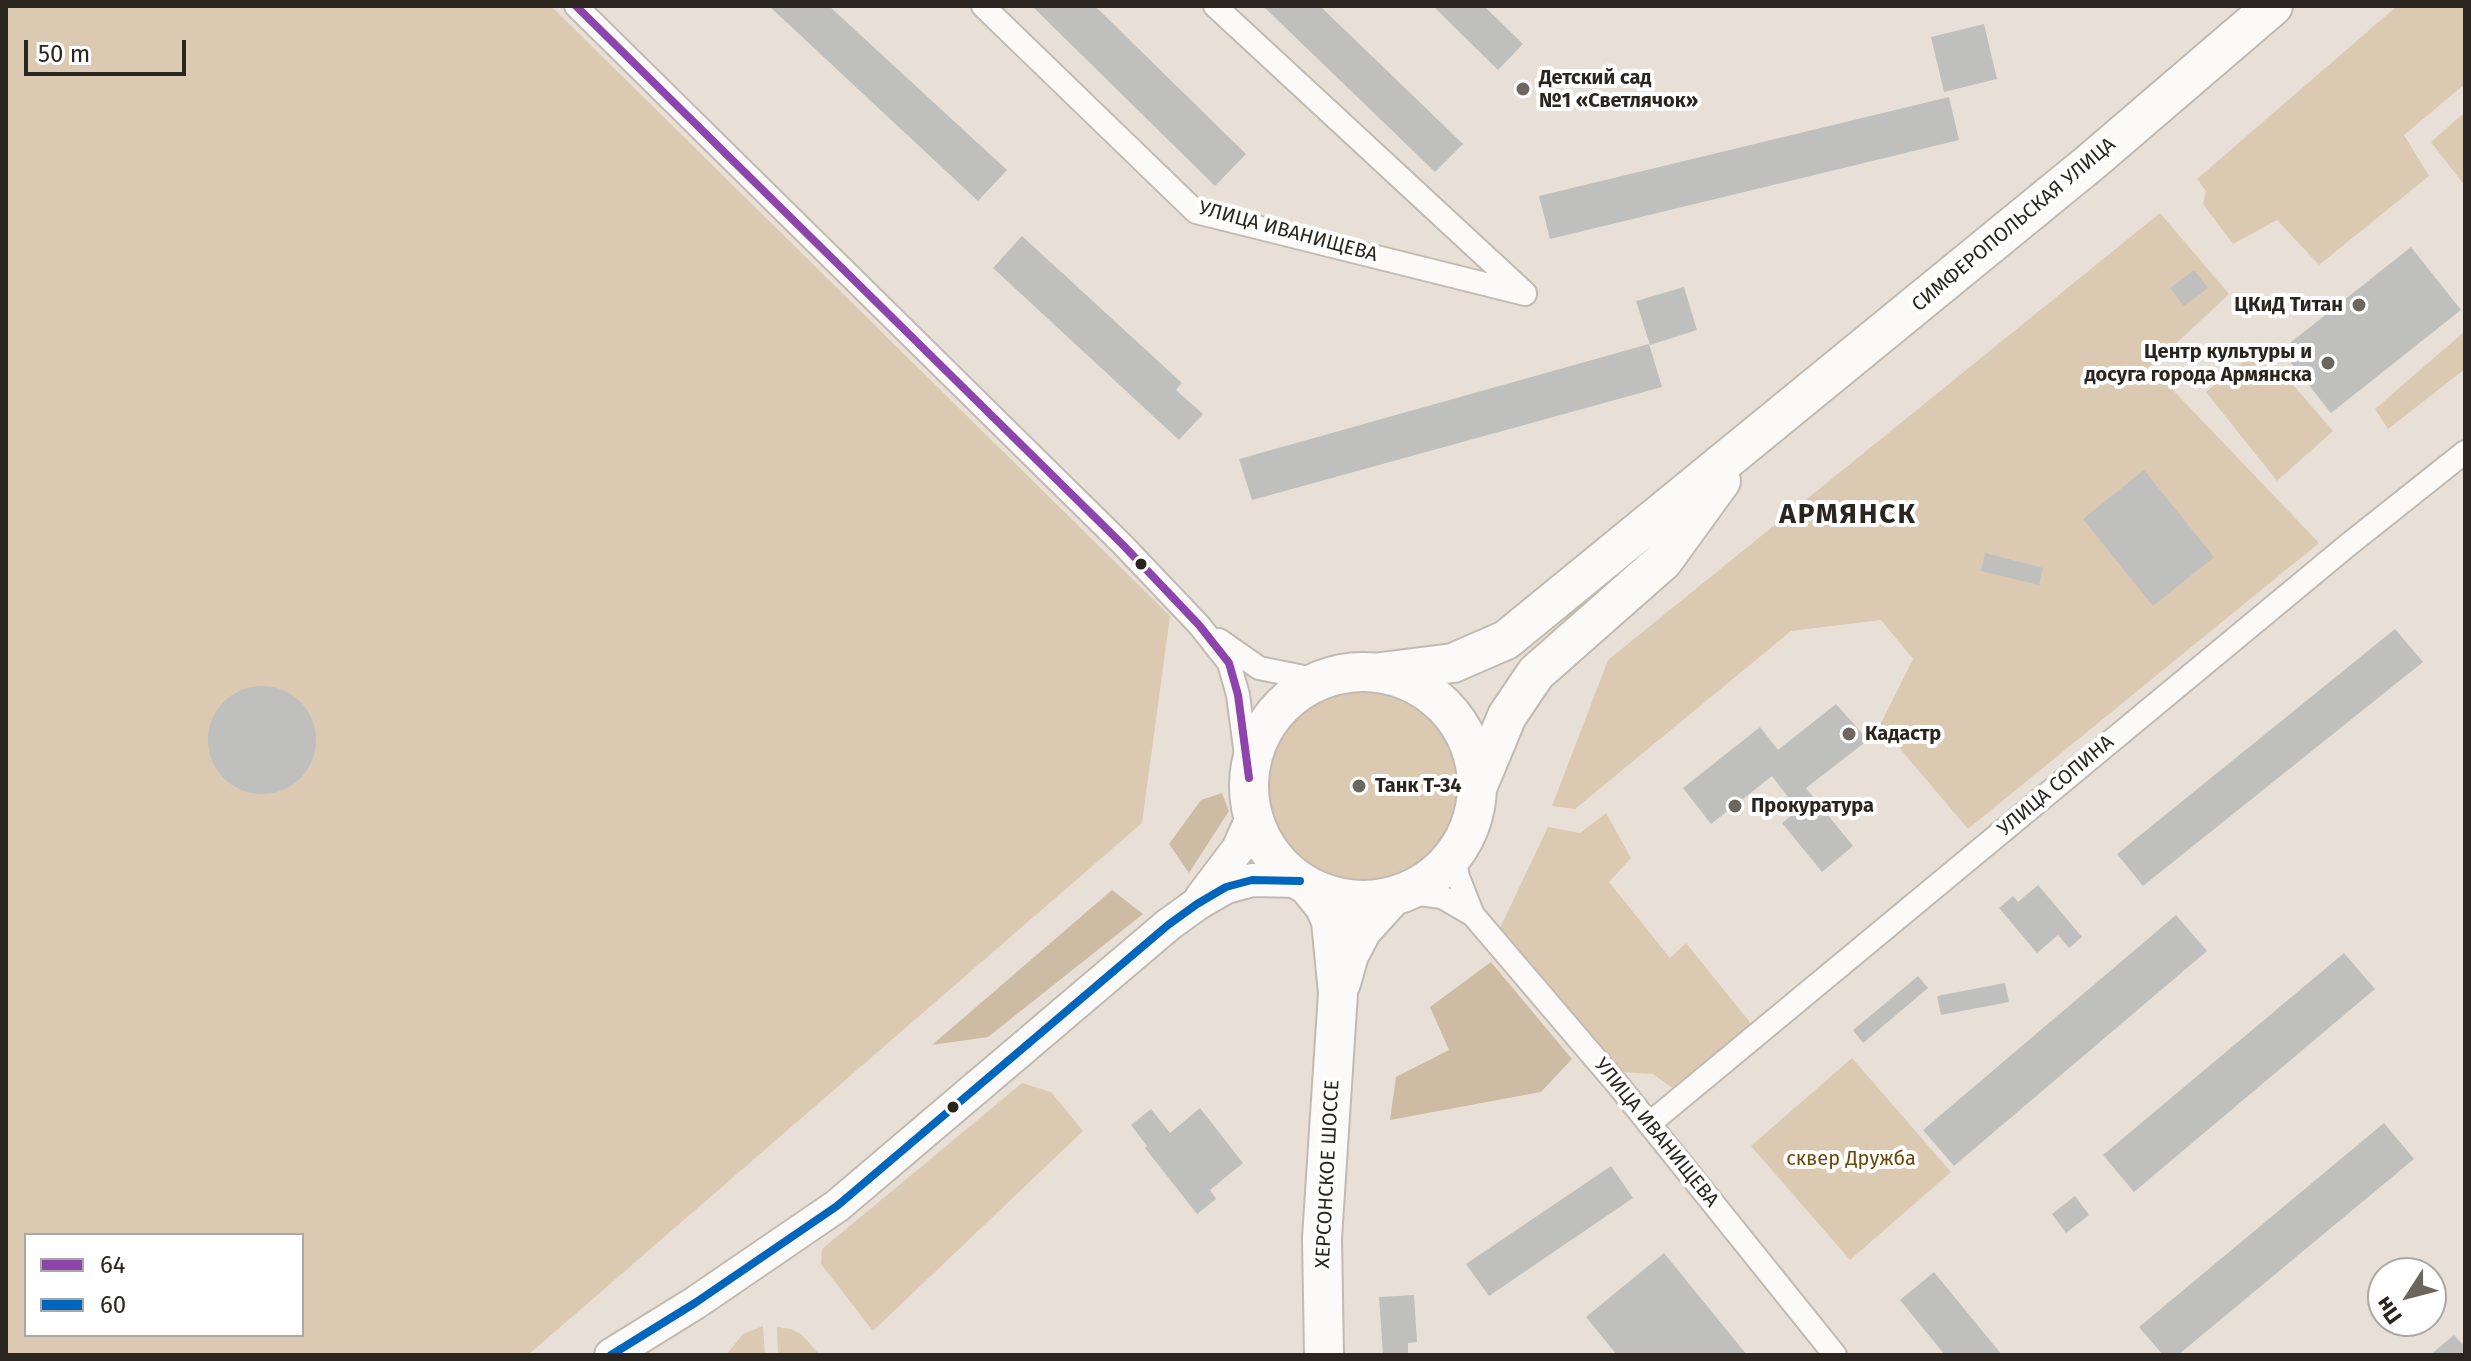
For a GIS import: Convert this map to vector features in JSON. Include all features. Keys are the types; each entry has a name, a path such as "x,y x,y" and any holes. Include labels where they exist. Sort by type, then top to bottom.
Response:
{"highway":[{"name":"СИМФЕРОПОЛЬСКАЯ УЛИЦА","path":"1381,672 1453,663 1506,640 2091,162 2273,6"},
{"name":"СИМФЕРОПОЛЬСКАЯ УЛИЦА","path":"1477,788 1507,716 1536,673 1663,561 1752,441"},
{"path":"1381,672 1408,680 1433,695 1453,715 1467,737 1475,762 1477,788 1473,818 1460,846 1436,873 1399,894 1372,900 1329,895 1305,884 1279,864 1263,842 1253,816 1249,778 1255,747 1270,719 1291,696 1339,673 1381,672"},
{"name":"ХЕРСОНСКОЕ ШОССЕ","path":"1305,884 1325,907 1331,921 1338,993 1322,1238 1324,1355"},
{"name":"ХЕРСОНСКОЕ ШОССЕ","path":"1338,993 1349,955 1362,930 1399,894"}],"main road":[{"path":"1197,904 1238,849 1253,816"},
{"path":"611,1355 695,1303 837,1206 1168,925 1197,904 1226,887 1252,880 1305,884"}],"street":[{"path":"576,6 1123,545 1199,625 1229,663 1238,695 1249,778"},
{"name":"УЛИЦА ИВАНИЩЕВА","path":"983,6 1196,212 1525,294 1215,6"},
{"name":"УЛИЦА СОПИНА","path":"1649,1124 2465,452"},
{"path":"1199,625 1259,668 1319,680"},
{"name":"УЛИЦА ИВАНИЩЕВА","path":"1460,846 1455,862 1473,915 1649,1124 1835,1355"},
{"name":"УЛИЦА ИВАНИЩЕВА","path":"1399,894 1442,897 1473,915"}],"green space":[{"path":"6,6 551,6 1170,616 1142,823 528,1355 6,1355"},
{"path":"2397,6 2465,6 2465,84 2404,135 2429,176 2319,265 2277,220 2233,244 2203,204 2206,191 2197,179"},
{"path":"2465,112 2465,186 2431,142"},
{"path":"2160,213 2229,294 2151,367 2319,543 1968,829 1880,725 1913,659 1881,620 1791,631 1575,809 1552,806 1608,660"},
{"path":"2465,331 2465,369 2388,429 2375,409"},
{"path":"2261,348 2333,431 2277,481 2206,392"},
{"path":"1363,690 1400,697 1432,718 1453,750 1460,787 1453,824 1432,856 1400,877 1363,884 1326,877 1294,856 1273,824 1266,787 1273,750 1294,718 1326,697"},
{"path":"1606,813 1631,858 1609,882 1670,958 1686,943 1753,1026 1674,1089 1653,1074 1620,1072 1500,928 1548,827 1580,833"},
{"name":"сквер Дружба","path":"1852,1058 1951,1172 1850,1260 1751,1146"},
{"path":"1022,1083 1051,1092 1083,1131 873,1331 821,1264 822,1249"},
{"path":"763,1326 765,1355 726,1355 743,1334"},
{"path":"777,1327 802,1335 820,1355 778,1355"}],"shaded area":[{"path":"1222,793 1229,811 1189,873 1169,844 1201,800"},
{"path":"1112,890 1143,914 988,1037 932,1045"},
{"path":"1491,962 1572,1059 1541,1092 1390,1120 1396,1077 1449,1050 1430,1007"}],"building":[{"path":"769,6 829,6 1007,170 978,201"},
{"path":"1032,6 1095,6 1246,154 1215,186"},
{"path":"1263,6 1320,6 1463,144 1435,172"},
{"path":"1433,6 1484,6 1523,44 1498,70"},
{"path":"1984,24 1997,79 1944,92 1931,37"},
{"path":"1949,97 1959,140 1550,239 1539,196"},
{"path":"1022,236 1182,383 1176,390 1203,414 1179,440 993,268"},
{"path":"2411,247 2461,310 2331,413 2281,350"},
{"path":"2194,270 2208,288 2184,306 2170,288"},
{"path":"1684,287 1697,330 1650,345 1636,301"},
{"path":"1649,344 1662,387 1252,500 1239,459"},
{"path":"2144,470 2214,557 2153,606 2083,519"},
{"path":"1985,553 2043,568 2039,585 1981,571"},
{"path":"2395,629 2423,662 2143,886 2117,854"},
{"path":"262,686 283,690 300,702 312,719 316,740 312,761 300,778 283,790 262,794 241,790 224,778 212,761 208,740 212,719 224,702 241,690"},
{"path":"1836,704 1868,740 1806,788 1853,846 1822,872 1782,823 1798,810 1772,776 1711,824 1683,788 1760,727 1778,750"},
{"path":"2038,885 2082,937 2069,948 2058,935 2037,953 1999,908 2013,896 2018,902"},
{"path":"2176,915 2207,951 1954,1166 1923,1130"},
{"path":"2344,953 2375,989 2134,1192 2103,1155"},
{"path":"1918,976 1928,988 1863,1043 1853,1030"},
{"path":"2005,983 2009,1002 1941,1015 1937,996"},
{"path":"1200,1108 1243,1163 1210,1190 1216,1199 1197,1214 1145,1148 1147,1146 1131,1125 1151,1109 1170,1133"},
{"path":"2384,1123 2414,1159 2178,1355 2163,1355 2139,1327"},
{"path":"1611,1166 1633,1198 1489,1296 1466,1264"},
{"path":"2075,1196 2089,1215 2066,1233 2052,1214"},
{"path":"1664,1253 1747,1355 1617,1355 1586,1317"},
{"path":"1934,1272 2002,1355 1945,1355 1900,1300"},
{"path":"1414,1295 1417,1342 1408,1343 1408,1355 1383,1355 1379,1297"},
{"path":"2454,1335 2465,1347 2465,1355 2430,1355"}],"transit line":[{"name":"64","path":"576,6 1123,545 1199,625 1229,663 1238,695 1249,778"},
{"name":"60","path":"611,1355 695,1303 837,1206 1168,925 1197,904 1226,887 1252,880 1300,881"}],"place":[{"name":"Детский сад №1 «Светлячок»","path":"1523,89"},
{"name":"ЦКиД Титан","path":"2359,305"},
{"name":"Центр культуры и досуга города Армянска","path":"2328,363"},
{"name":"Кадастр","path":"1849,734"},
{"name":"Танк Т-34","path":"1359,786"},
{"name":"Прокуратура","path":"1735,806"}],"district":[{"name":"АРМЯНСК","path":"1848,515"}]}
